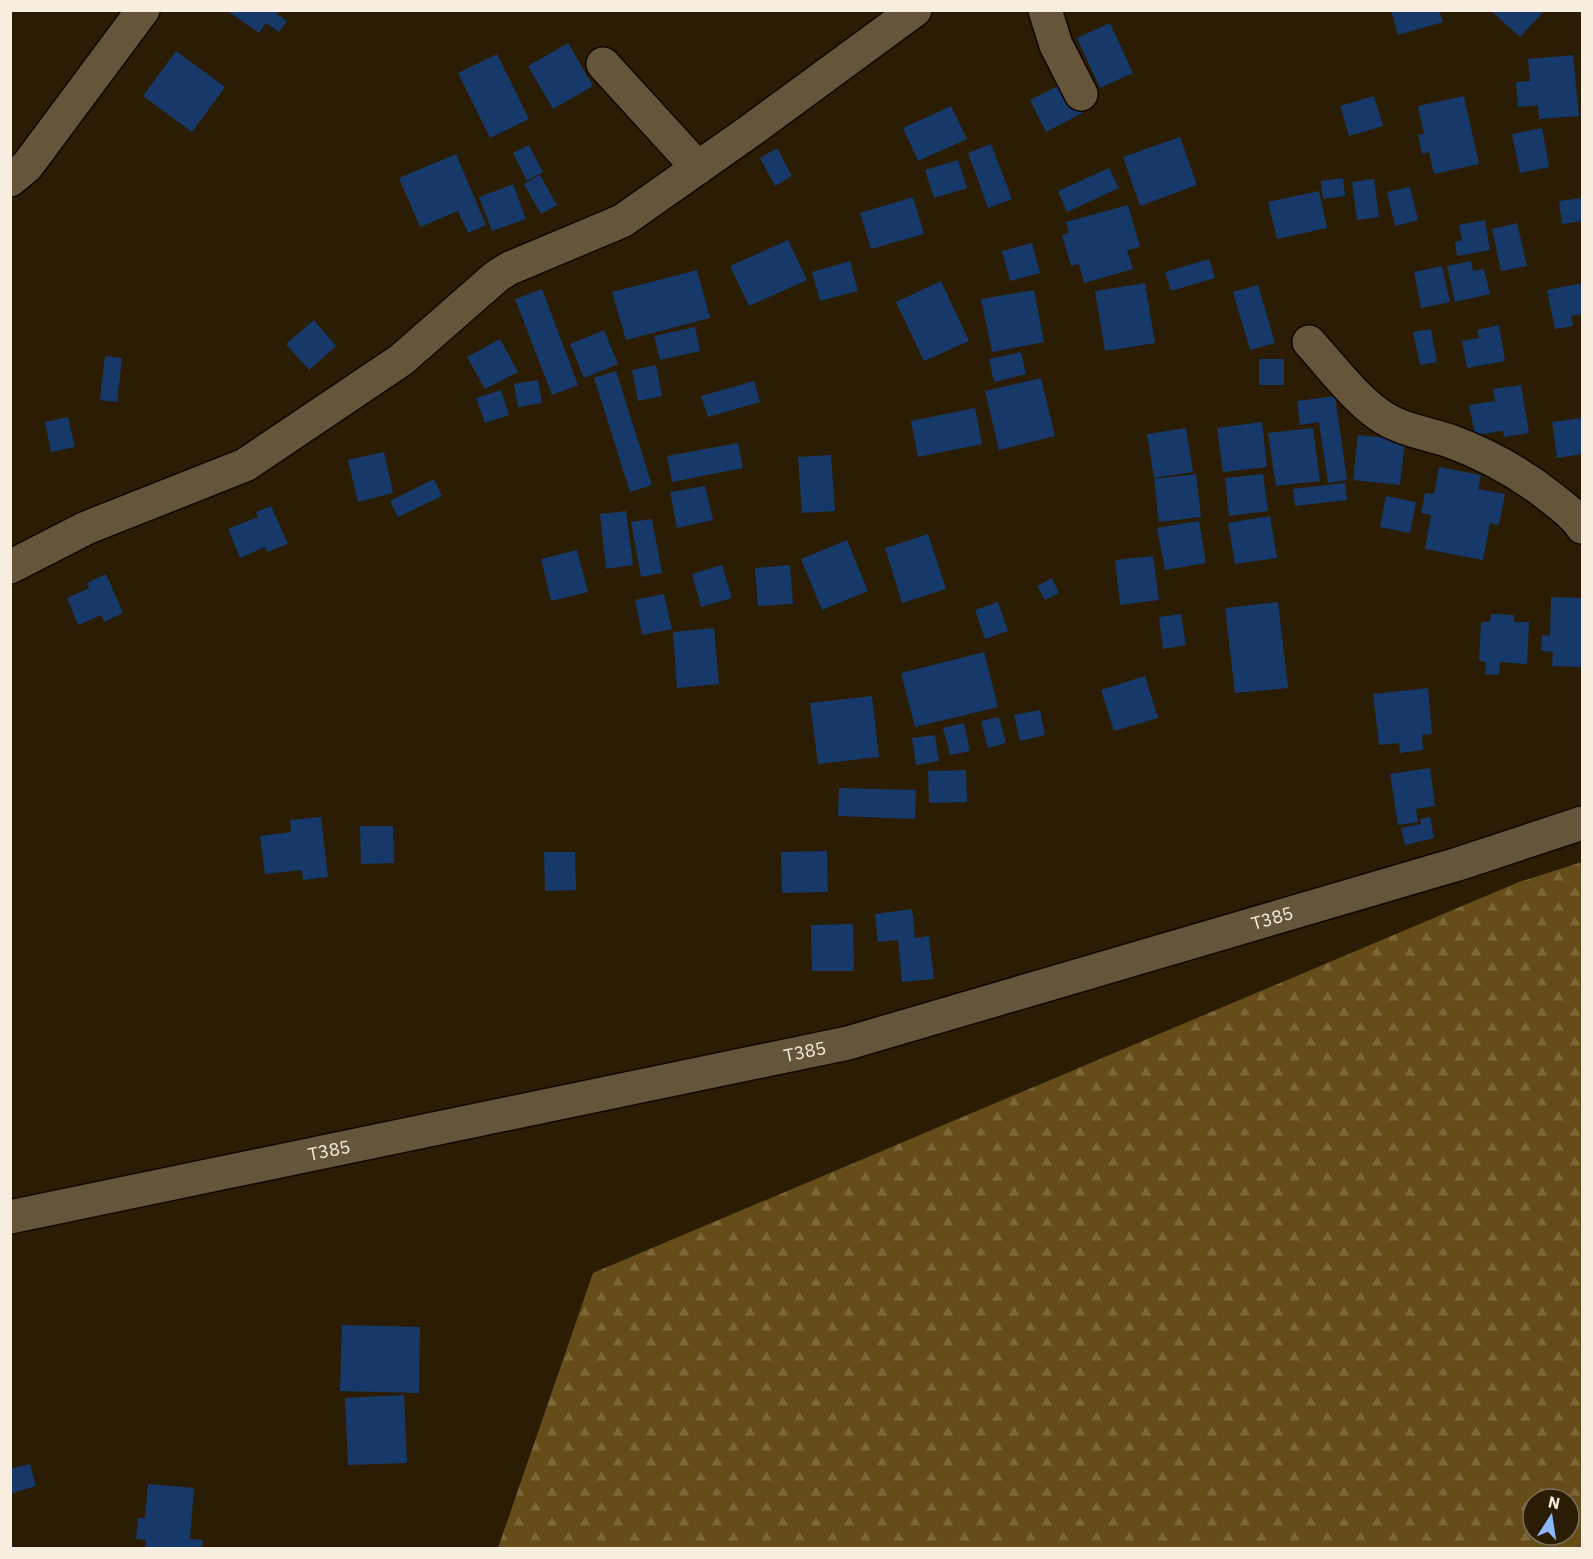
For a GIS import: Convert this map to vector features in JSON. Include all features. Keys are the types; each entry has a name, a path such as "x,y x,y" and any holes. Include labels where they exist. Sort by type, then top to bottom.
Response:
{"street":[{"path":"10,180 27,166 143,10"},
{"path":"10,567 86,528 245,465 401,360 483,286 503,272 622,221 915,10"},
{"path":"1045,10 1056,45 1081,94"},
{"path":"603,64 698,168"},
{"path":"1309,342 1378,415 1410,431 1449,441 1490,458 1531,482 1577,518 1582,527"},
{"name":"T385","path":"10,1217 848,1043 1458,864 1582,823"}],"green space":[{"path":"1582,862 1582,1548 498,1548 593,1273 1519,882"}],"building":[{"path":"226,10 279,10 277,14 287,21 279,32 266,23 259,33"},
{"path":"1391,10 1439,10 1443,22 1398,35"},
{"path":"1490,10 1545,10 1520,37"},
{"path":"1110,23 1133,73 1100,88 1077,38"},
{"path":"568,43 593,86 553,109 528,66"},
{"path":"176,51 225,87 192,132 143,96"},
{"path":"497,54 529,119 490,138 458,73"},
{"path":"1573,55 1579,116 1539,119 1538,105 1518,107 1516,82 1530,81 1528,59"},
{"path":"1068,81 1084,112 1046,132 1030,100"},
{"path":"1374,96 1383,126 1349,136 1340,106"},
{"path":"1464,96 1479,164 1434,174 1429,152 1422,154 1418,135 1424,134 1418,106"},
{"path":"951,106 967,139 918,161 903,128"},
{"path":"1542,128 1549,167 1520,173 1512,134"},
{"path":"1180,137 1197,185 1140,206 1123,157"},
{"path":"991,144 1012,199 988,208 968,153"},
{"path":"529,145 543,172 527,181 513,153"},
{"path":"777,148 792,176 775,186 760,158"},
{"path":"456,154 486,225 468,233 458,211 420,227 399,178"},
{"path":"958,160 967,188 934,198 925,170"},
{"path":"1109,168 1119,188 1067,212 1058,191"},
{"path":"540,175 557,205 541,214 524,184"},
{"path":"1343,178 1345,196 1323,199 1321,181"},
{"path":"1374,179 1379,217 1357,220 1352,182"},
{"path":"513,184 526,219 492,231 479,197"},
{"path":"1410,187 1418,220 1395,226 1387,192"},
{"path":"1319,191 1327,228 1277,239 1268,202"},
{"path":"913,197 924,234 871,249 860,213"},
{"path":"1582,198 1582,221 1562,224 1559,201"},
{"path":"1128,205 1140,247 1127,250 1133,269 1084,283 1079,264 1071,266 1062,235 1069,233 1066,222"},
{"path":"1485,220 1490,250 1457,256 1455,242 1462,240 1459,225"},
{"path":"1517,223 1527,266 1501,271 1492,229"},
{"path":"788,240 807,280 749,306 730,266"},
{"path":"1032,243 1040,273 1010,281 1002,251"},
{"path":"1209,259 1215,278 1171,291 1165,272"},
{"path":"850,261 858,291 820,301 812,272"},
{"path":"1471,261 1473,271 1484,269 1490,294 1455,302 1447,266"},
{"path":"1442,266 1450,302 1421,308 1414,272"},
{"path":"697,270 710,318 626,340 612,292"},
{"path":"941,281 969,341 924,361 896,302"},
{"path":"1145,283 1155,343 1105,351 1095,291"},
{"path":"1582,283 1582,314 1571,316 1573,326 1555,329 1547,290"},
{"path":"1258,285 1275,343 1250,350 1233,292"},
{"path":"542,289 578,385 552,395 515,299"},
{"path":"1034,290 1044,342 992,352 981,299"},
{"path":"314,320 336,346 309,370 286,344"},
{"path":"1499,325 1505,361 1467,368 1462,341 1479,338 1477,330"},
{"path":"695,327 700,351 660,360 654,336"},
{"path":"1431,329 1437,362 1420,365 1413,332"},
{"path":"604,330 618,364 584,378 570,344"},
{"path":"500,339 518,372 485,389 467,357"},
{"path":"1021,352 1026,374 994,382 989,359"},
{"path":"105,356 122,358 117,402 100,400"},
{"path":"1259,359 1284,359 1284,385 1259,385"},
{"path":"656,365 662,396 638,401 632,370"},
{"path":"616,371 652,485 630,492 594,378"},
{"path":"1041,378 1055,436 999,450 985,391"},
{"path":"538,380 542,403 518,407 514,384"},
{"path":"754,381 760,402 708,417 701,396"},
{"path":"1521,385 1529,433 1504,437 1503,431 1475,435 1469,405 1495,401 1493,389"},
{"path":"501,390 509,415 485,423 476,398"},
{"path":"1335,396 1347,480 1328,483 1319,422 1300,425 1297,401"},
{"path":"975,408 982,444 918,457 911,421"},
{"path":"68,417 75,447 51,452 45,422"},
{"path":"1582,418 1582,454 1557,458 1552,422"},
{"path":"1262,422 1267,467 1223,472 1217,428"},
{"path":"1186,428 1193,472 1154,478 1147,434"},
{"path":"1313,428 1320,481 1276,486 1268,433"},
{"path":"1358,435 1405,440 1400,485 1353,480"},
{"path":"738,443 743,468 672,482 667,456"},
{"path":"384,452 393,493 358,502 348,460"},
{"path":"831,455 835,511 802,513 798,457"},
{"path":"1439,467 1481,475 1478,489 1505,494 1499,525 1490,523 1483,560 1425,549 1431,515 1421,513 1425,493 1434,494"},
{"path":"1196,474 1201,517 1159,522 1154,479"},
{"path":"1263,474 1268,511 1229,516 1225,478"},
{"path":"434,479 442,496 398,517 390,501"},
{"path":"1345,483 1347,500 1295,506 1293,489"},
{"path":"705,486 713,520 677,528 670,492"},
{"path":"1386,496 1416,502 1410,533 1380,527"},
{"path":"271,506 288,544 267,552 265,547 240,558 228,529 258,517 256,512"},
{"path":"626,511 633,565 606,569 600,514"},
{"path":"1270,516 1277,558 1235,564 1228,523"},
{"path":"652,519 662,573 641,577 631,522"},
{"path":"1199,521 1206,563 1165,570 1157,528"},
{"path":"928,534 946,589 902,603 885,548"},
{"path":"847,540 868,591 822,610 801,559"},
{"path":"577,550 588,592 551,601 541,559"},
{"path":"1153,556 1159,600 1120,605 1115,560"},
{"path":"722,565 732,598 701,607 692,574"},
{"path":"790,565 793,604 758,606 755,568"},
{"path":"106,574 123,613 104,622 101,615 78,625 67,598 89,588 87,583"},
{"path":"1052,578 1059,593 1045,600 1037,586"},
{"path":"664,594 672,629 642,635 635,600"},
{"path":"1551,597 1582,598 1582,667 1552,666 1553,652 1541,651 1542,635 1550,636"},
{"path":"998,602 1008,631 985,639 975,610"},
{"path":"1278,602 1288,688 1235,693 1225,608"},
{"path":"1181,614 1186,645 1163,649 1159,617"},
{"path":"1491,614 1514,615 1514,622 1529,622 1527,664 1500,662 1499,675 1485,674 1486,662 1479,661 1481,622 1490,622"},
{"path":"714,628 719,684 677,688 673,632"},
{"path":"984,652 998,707 915,727 901,673"},
{"path":"1145,676 1158,718 1114,731 1101,690"},
{"path":"1428,688 1432,734 1422,735 1423,750 1400,753 1399,743 1379,745 1373,694"},
{"path":"872,696 879,757 818,764 810,703"},
{"path":"1040,710 1045,735 1020,741 1014,715"},
{"path":"999,717 1006,743 988,748 981,721"},
{"path":"964,723 970,751 950,755 943,728"},
{"path":"935,735 939,761 916,765 912,738"},
{"path":"1430,768 1435,806 1416,809 1418,822 1398,825 1390,774"},
{"path":"966,770 967,802 929,803 928,771"},
{"path":"839,788 916,790 915,819 838,816"},
{"path":"321,817 328,877 303,880 302,870 265,874 260,836 291,832 290,820"},
{"path":"1430,817 1434,838 1405,845 1401,828 1421,824 1420,819"},
{"path":"360,826 393,826 394,863 361,864"},
{"path":"827,851 828,892 782,893 781,852"},
{"path":"544,852 575,852 576,890 545,891"},
{"path":"912,909 915,938 929,936 934,979 902,982 898,940 878,942 875,914"},
{"path":"853,924 854,971 812,971 811,925"},
{"path":"342,1325 420,1327 419,1393 340,1391"},
{"path":"404,1395 407,1463 348,1465 345,1398"},
{"path":"30,1464 36,1486 10,1494 10,1469"},
{"path":"148,1484 194,1488 190,1539 203,1540 202,1548 145,1548 146,1540 136,1539 138,1518 145,1518"}]}
